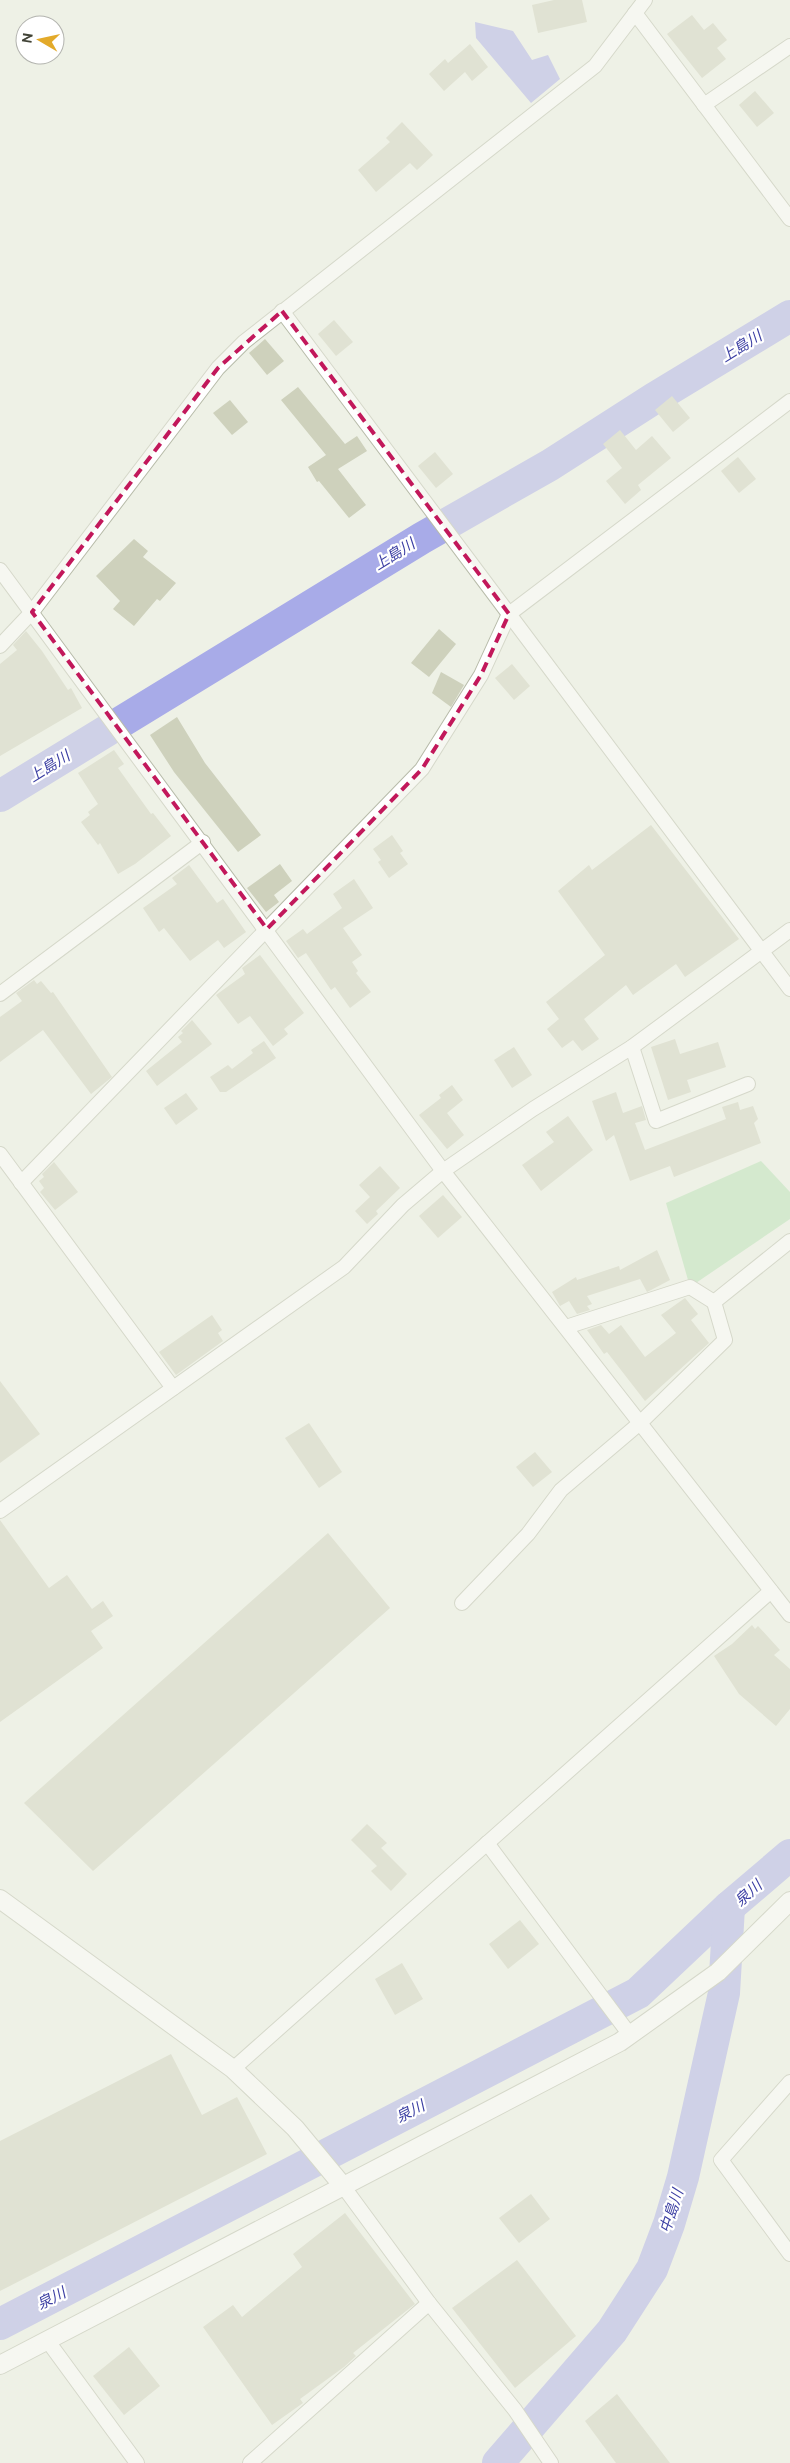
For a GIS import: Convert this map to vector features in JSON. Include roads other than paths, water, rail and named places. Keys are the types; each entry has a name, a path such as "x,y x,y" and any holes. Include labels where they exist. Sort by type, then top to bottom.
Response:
{"street":[{"path":"0,646 32,612 218,368 244,342 282,311 596,66 645,0"},
{"path":"635,13 790,219"},
{"path":"704,104 790,46"},
{"path":"282,311 790,989"},
{"path":"22,1183 422,768 481,675 509,614 790,401"},
{"path":"0,570 267,929 443,1171 790,1615"},
{"path":"0,994 202,842"},
{"path":"0,1511 344,1267 403,1206 443,1171 533,1108 632,1047 790,930"},
{"path":"632,1047 656,1121 748,1084"},
{"path":"0,1154 173,1388"},
{"path":"714,1302 790,1241"},
{"path":"462,1603 528,1534 561,1490 640,1423 725,1340 714,1302 690,1287 566,1327"},
{"path":"233,2069 771,1591"},
{"path":"487,1843 630,2034"},
{"path":"0,1899 233,2069 295,2128 343,2185 429,2303 515,2410 551,2463"},
{"path":"0,2365 630,2034 718,1972 790,1901"},
{"path":"790,2082 721,2160 790,2254"},
{"path":"250,2463 429,2303"},
{"path":"47,2340 137,2463"}],"water":[{"path":"475,22 513,31 532,60 548,55 560,79 531,103 476,38"}],"waterway":[{"name":"上島川","path":"0,796 422,538 550,465 653,399 790,316"},
{"name":"泉川","path":"0,2324 638,1993 729,1907 790,1855"},
{"name":"中島川","path":"498,2463 612,2331 652,2269 669,2224 683,2177 724,1993 729,1907"}]}
